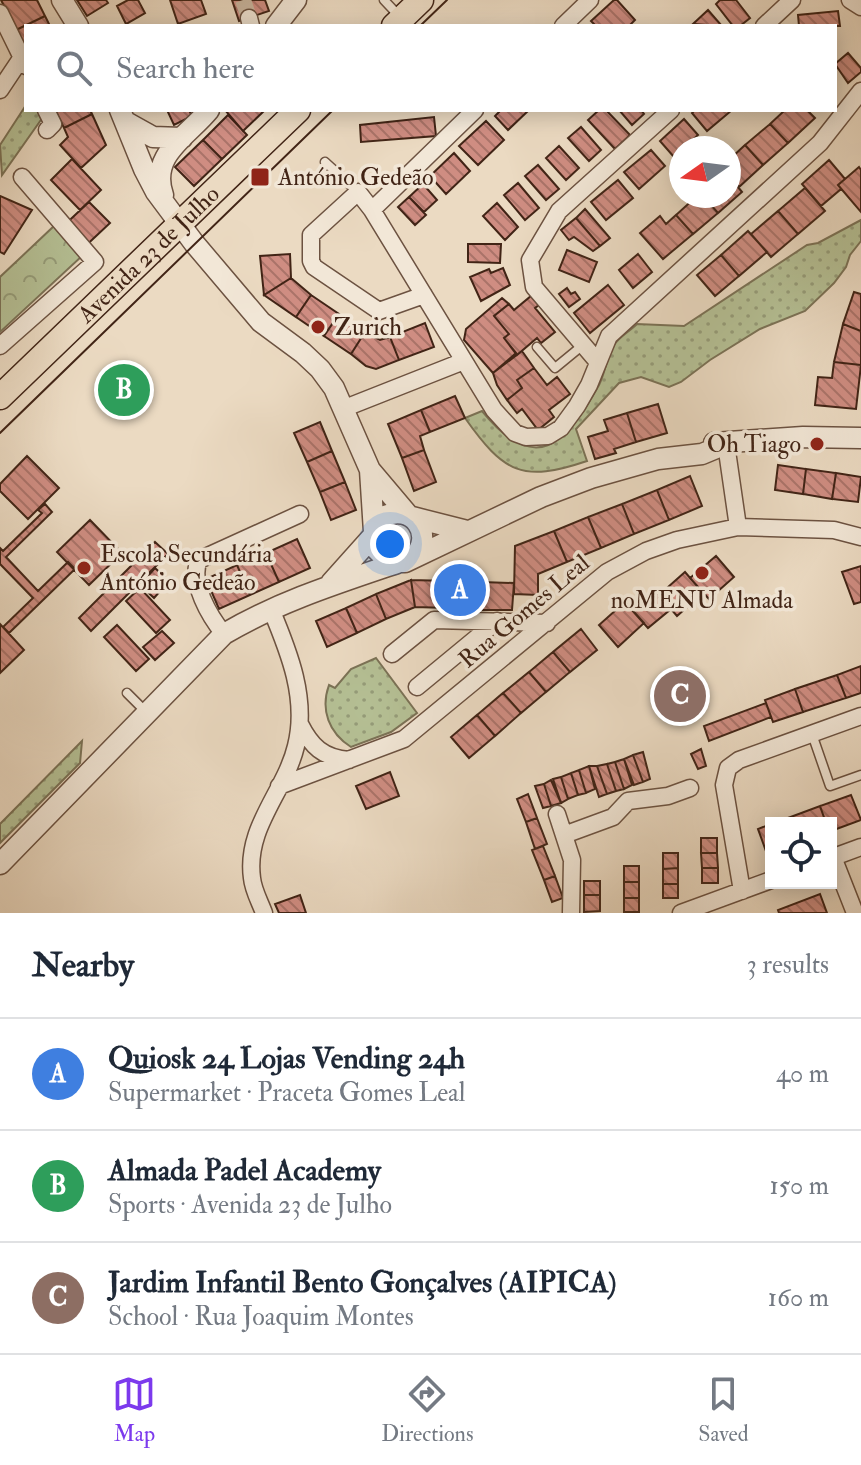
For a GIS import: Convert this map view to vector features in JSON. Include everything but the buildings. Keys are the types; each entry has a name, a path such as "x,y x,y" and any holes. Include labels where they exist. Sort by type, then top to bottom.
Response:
{"main road":[{"path":"398,22 421,0"},
{"name":"Avenida 23 de Julho","path":"0,397 174,216 296,112"}],"street":[{"path":"62,0 77,24"},
{"path":"278,24 296,0"},
{"path":"565,24 590,0"},
{"path":"766,24 792,0"},
{"path":"850,0 861,7"},
{"path":"0,13 24,62 0,90"},
{"path":"424,295 379,311 312,266 311,235 358,192 372,210 424,295 464,361 486,399 507,426 515,433 548,436 561,428 589,385 609,336 820,143 861,91"},
{"path":"47,112 53,124 47,130"},
{"path":"174,216 161,187 162,161 170,147 207,112"},
{"path":"372,210 473,112"},
{"path":"597,361 534,287 530,260 559,211 669,112"},
{"path":"123,116 153,137 182,138"},
{"path":"123,116 144,169 174,216 261,322 320,369 345,408 370,470 421,526 421,548 405,560 381,556 376,549 370,470"},
{"path":"0,346 95,262 22,177"},
{"path":"345,408 464,361"},
{"path":"0,864 224,634 271,609 328,585 405,560 578,483 658,459 689,444 803,437 861,438"},
{"path":"726,444 738,527"},
{"path":"328,585 387,515 400,512 467,531"},
{"path":"224,634 213,621 195,576 199,560 300,514"},
{"name":"Rua Gomes Leal","path":"279,786 404,739 607,572 646,551 677,540 738,527 834,530 861,537"},
{"path":"264,913 252,880 251,854 259,826 291,764 299,722 296,677 271,609"},
{"path":"392,654 434,620 547,623"},
{"path":"417,687 497,621"},
{"path":"742,891 724,785 728,768 739,760 861,716"},
{"path":"299,722 308,741 320,753 354,760"},
{"path":"564,835 613,817 628,801 668,796 690,788"},
{"path":"557,814 572,860 571,913"},
{"path":"837,855 861,847"},
{"path":"837,869 855,913"},
{"path":"681,913 765,882"}],"lane":[{"path":"384,0 398,22"},
{"path":"325,162 358,192"},
{"path":"537,347 555,368 584,345"},
{"path":"127,693 147,712"},
{"path":"812,733 830,786 861,775"}],"green space":[{"path":"24,108 24,112 41,112 43,117 2,175 0,145"},
{"path":"861,220 861,241 850,255 846,267 805,311 760,329 669,387 641,377 619,383 576,429 587,461 546,471 530,472 516,468 491,451 465,418 482,411 518,443 533,447 548,445 574,424 599,385 614,345 637,324 684,326 807,245 818,243"},
{"path":"54,226 82,256 0,332 0,277"},
{"path":"376,658 417,713 391,732 351,747 337,735 328,720 326,694 329,685 335,688 351,669"},
{"path":"82,741 80,763 0,843 0,824"}],"tunnel":[{"path":"243,0 249,18"}],"tram line":[{"path":"422,24 447,0"},
{"path":"0,433 331,112"}],"place":[{"name":"António Gedeão","path":"260,177"},
{"name":"Zurich","path":"318,327"},
{"name":"Almada Padel Academy","path":"124,390"},
{"name":"Oh Tiago","path":"817,444"},
{"name":"Escola Secundária António Gedeão","path":"84,568"},
{"name":"noMENU Almada","path":"702,573"},
{"name":"Quiosk 24 Lojas Vending 24h","path":"460,590"},
{"name":"Jardim Infantil Bento Gonçalves (AIPICA)","path":"680,696"}]}
